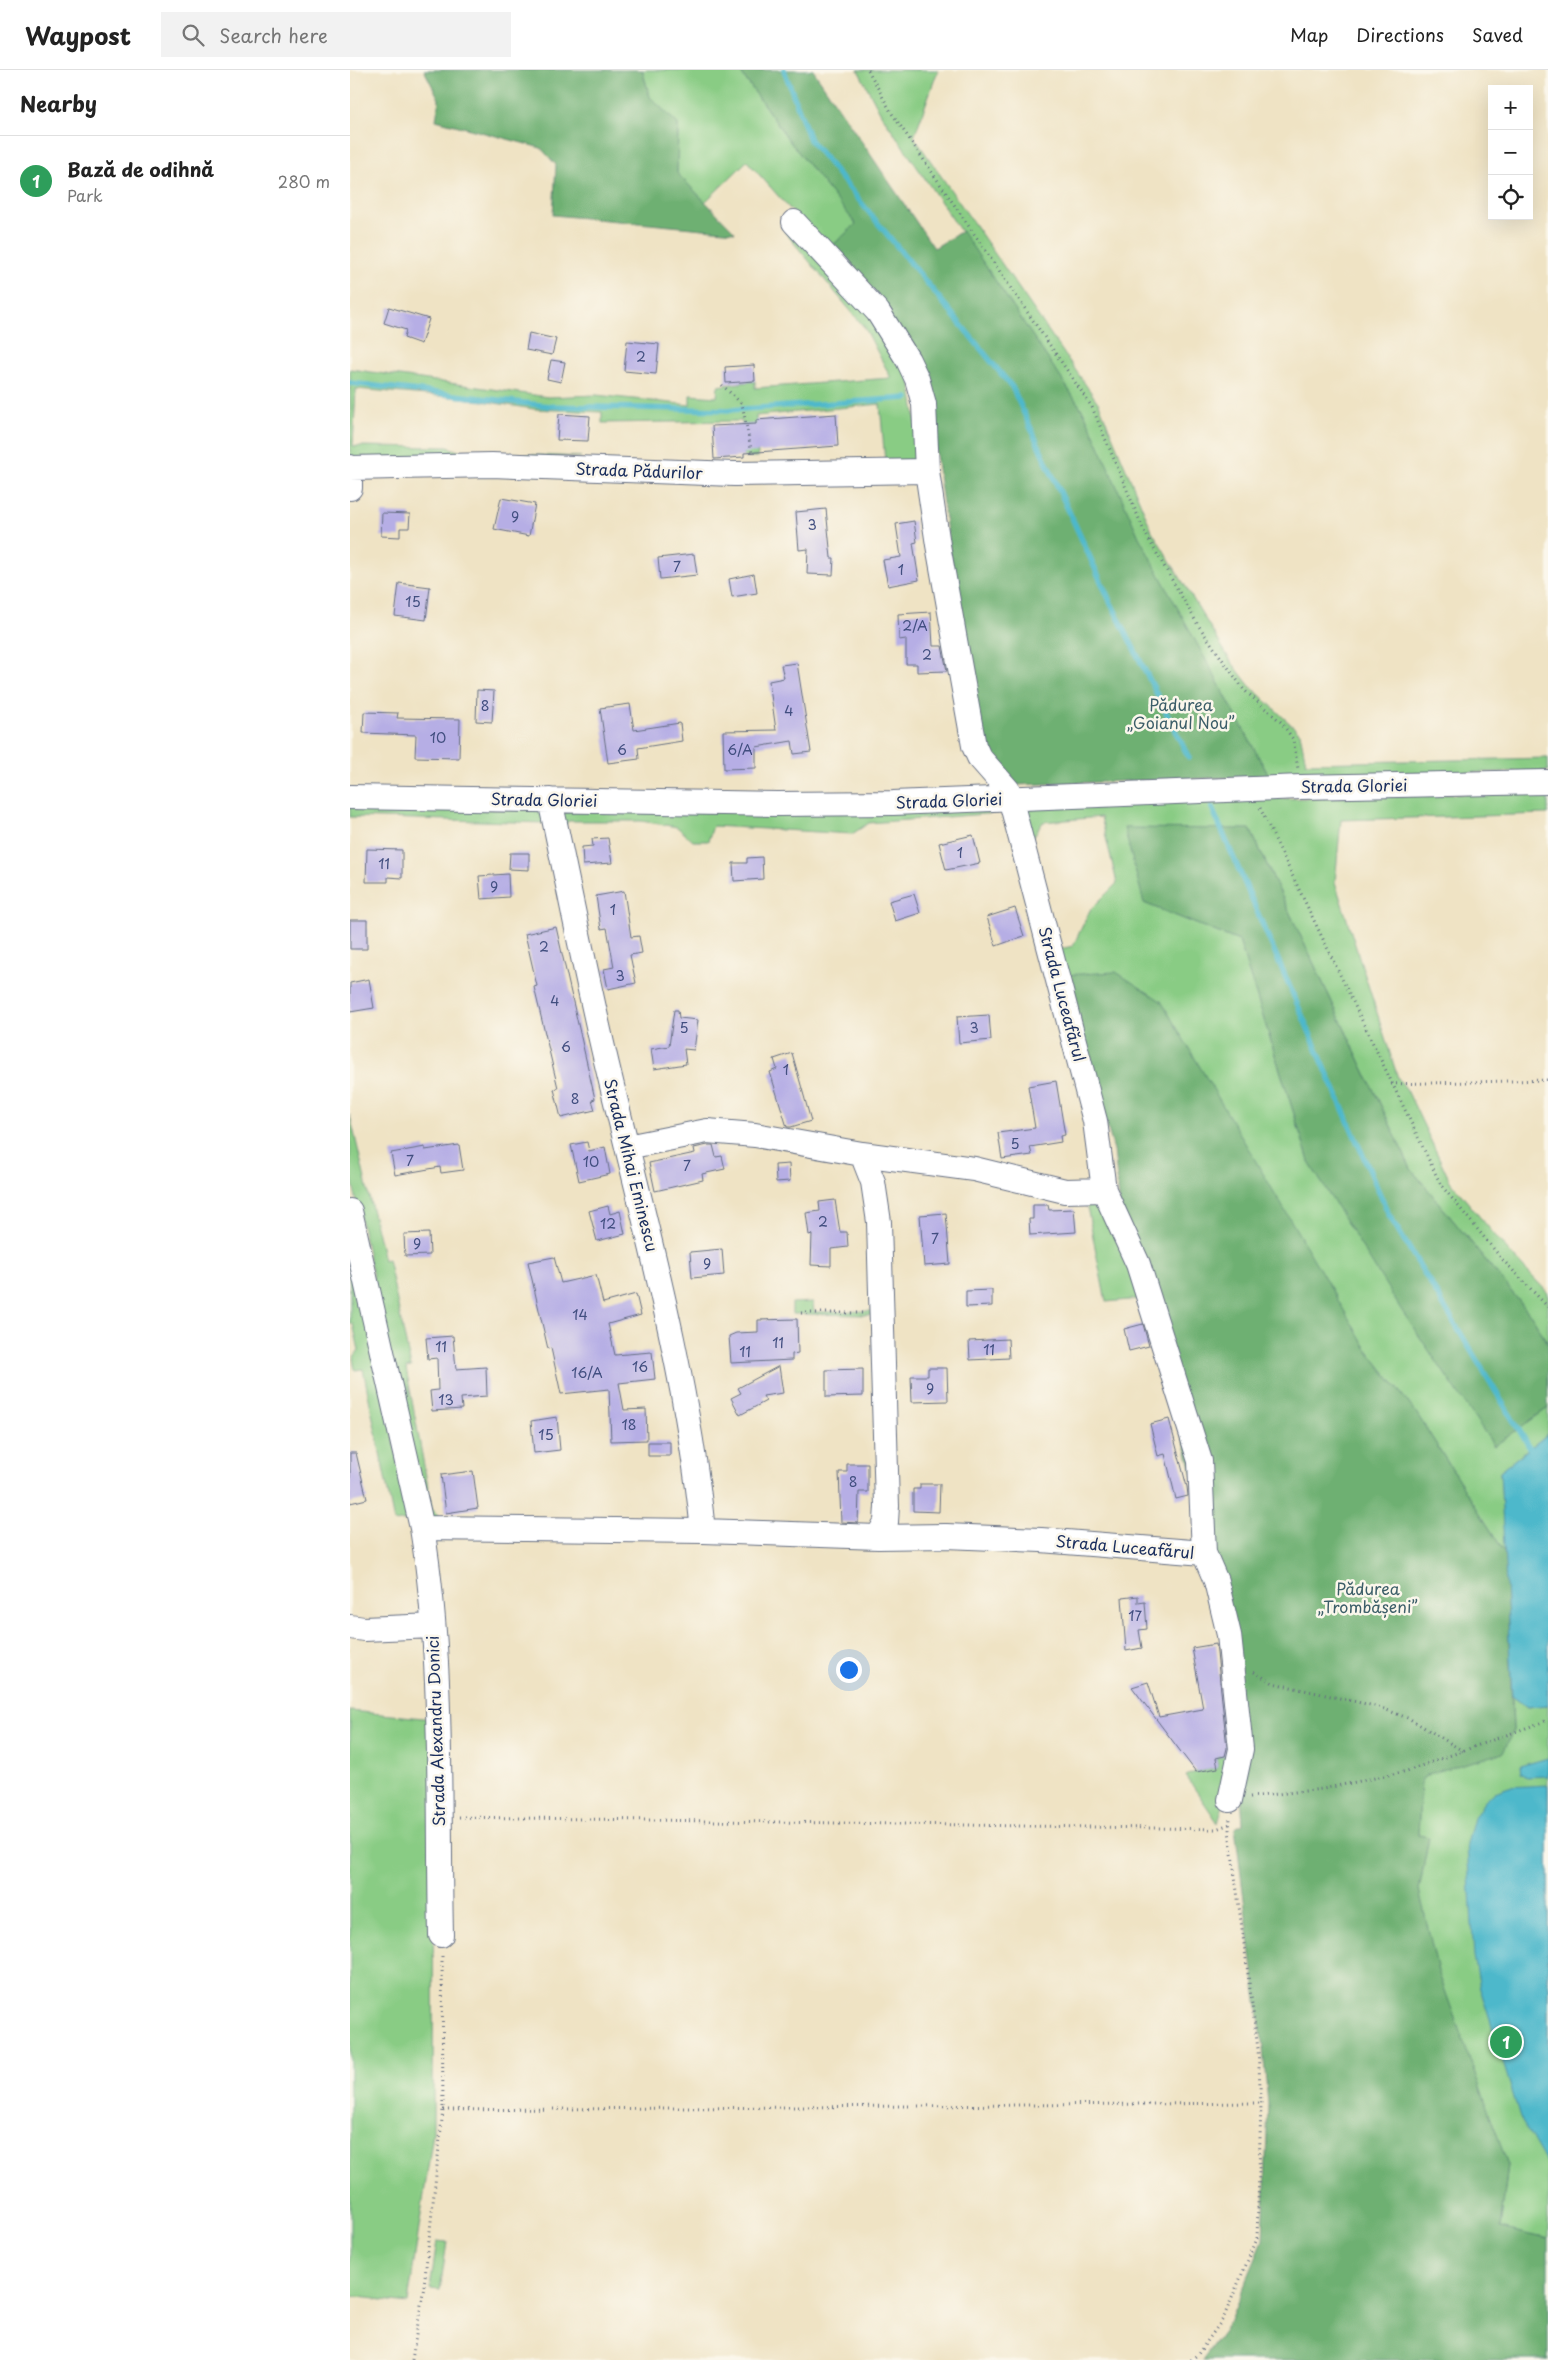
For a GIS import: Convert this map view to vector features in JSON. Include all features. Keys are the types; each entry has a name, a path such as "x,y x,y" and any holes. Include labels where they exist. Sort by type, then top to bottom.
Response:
{"street":[{"path":"794,222 878,312 908,360 917,379 924,404 928,471 938,545 974,746 979,757 1008,790 1010,799"},
{"name":"Strada Pădurilor","path":"350,488 350,468 492,465 755,473 928,471"},
{"name":"Strada Gloriei","path":"350,797 778,804 1010,799 1301,787 1548,782"},
{"name":"Strada Luceafărul","path":"703,1531 1041,1540 1204,1553 1200,1461 1138,1264 1104,1190 1095,1120 1010,799"},
{"name":"Strada Mihai Eminescu","path":"550,800 607,1064 684,1394 698,1478 703,1531"},
{"path":"627,1147 707,1131 755,1135 862,1154 974,1169 1065,1191 1104,1190"},
{"path":"862,1154 873,1182 878,1222 887,1506 886,1522 878,1537"},
{"name":"Strada Alexandru Donici","path":"350,1211 422,1528 431,1580 438,1722 441,1935"},
{"path":"422,1528 703,1531"},
{"path":"1204,1553 1222,1602 1232,1659 1241,1749 1230,1800"},
{"path":"350,1627 364,1629 433,1626"}],"path":[{"path":"868,70 891,112 1092,407 1145,533 1198,625 1244,690 1281,722 1293,739 1301,787"},
{"path":"722,384 742,404 755,473"},
{"path":"1251,789 1441,1185 1502,1259 1548,1307"},
{"path":"1391,1084 1548,1080"},
{"path":"801,1313 880,1313"},
{"path":"1232,1659 1273,1683 1379,1707 1410,1718 1464,1751"},
{"path":"1191,2360 1198,2354 1223,2319 1257,2239 1261,2103 1258,2049 1230,1824 1230,1800 1323,1789 1407,1771 1548,1720"},
{"path":"439,1816 1216,1829 1230,1824"},
{"path":"412,2360 424,2286 443,2110 441,1935"},
{"path":"443,2110 1261,2103"}],"green space":[{"path":"424,70 642,70 650,97 678,124 677,173 735,232 553,215 556,165 541,148 436,120 439,99"},
{"path":"642,70 739,70 791,143 857,224 831,247 798,218 747,161 705,202 677,173 678,125 650,97"},
{"name":"Pădurea „Goianul Nou”","path":"739,70 813,70 934,248 962,231 1085,414 1139,537 1269,776 1015,785 981,742 962,637 929,405 831,247 856,224 791,143"},
{"path":"858,70 938,70 914,137 1099,404 1152,531 1230,660 1249,685 1300,733 1306,763 1548,758 1548,771 1269,776 1138,537 1085,414 881,114"},
{"path":"792,224 876,316 910,377 921,461 885,462 880,404 756,416 758,457 744,457 742,421 602,423 602,412 534,409 462,398 356,389 353,446 448,447 461,452 581,457 354,460 350,456 350,369 548,397 596,395 690,405 690,395 717,397 718,386 755,381 755,388 891,378 865,328 784,231"},
{"path":"1548,792 1548,814 1341,820 1335,882 1398,1078 1407,1090 1450,1181 1508,1251 1548,1293 1548,1344 1533,1318 1411,1169 1250,829 1144,903 1239,941 1310,1164 1494,1446 1548,1408 1548,1434 1500,1471 1505,1553 1417,1414 1063,975 1055,950 1073,946 1090,910 1117,883 1101,817 1043,822 1029,843 1023,821 1030,805"},
{"path":"350,807 543,810 544,823 350,817"},
{"path":"568,809 997,809 998,813 869,823 852,834 713,826 708,841 693,841 677,827 641,821 568,821 564,827 561,813"},
{"path":"1124,828 1250,829 1411,1169 1533,1318 1548,1344 1548,1408 1494,1446 1402,1311 1310,1164 1239,941 1144,903"},
{"name":"Pădurea „Trombășeni”","path":"1116,972 1161,1001 1368,1351 1417,1414 1505,1553 1513,1731 1503,1753 1428,1774 1421,1780 1418,1835 1429,1837 1419,1890 1438,1971 1508,2165 1500,2228 1548,2239 1548,2360 1202,2360 1229,2323 1263,2241 1268,2104 1263,2049 1235,1828 1243,1824 1228,1602 1120,1208 1114,1150 1063,975"},
{"path":"350,1115 384,1260 388,1259 411,1367 406,1368 432,1509 444,1521 426,1521 350,1170"},
{"path":"1086,1202 1105,1203 1141,1299 1106,1302"},
{"path":"350,1244 411,1520 394,1522 363,1369 355,1370 353,1358 359,1350 353,1324 350,1324"},
{"path":"813,1302 814,1312 873,1311 871,1315 792,1314 792,1303"},
{"path":"1512,1696 1527,1707 1548,1705 1548,2239 1500,2229 1508,2165 1437,1971 1419,1890 1429,1837 1418,1835 1421,1780 1428,1774 1513,1731"},
{"path":"350,1711 434,1719 433,2133 408,2303 350,2296"},
{"path":"1238,1754 1218,1823 1186,1776 1195,1772 1218,1768 1216,1758"},
{"path":"437,2241 447,2242 440,2290 430,2289"}],"water":[{"path":"1548,1434 1548,1705 1527,1707 1512,1696 1500,1471"},
{"path":"1548,1758 1548,1776 1527,1777 1521,1773 1520,1766"},
{"path":"1548,1785 1548,2166 1520,2117 1480,1988 1474,1956 1467,1844 1474,1818 1484,1802 1495,1792 1509,1787"}],"building":[{"path":"389,307 429,319 421,344 404,338 406,330 384,323"},
{"path":"529,333 556,339 552,355 526,350"},
{"path":"627,341 659,344 656,374 624,371"},
{"path":"551,360 565,362 561,382 547,379"},
{"path":"754,365 755,381 726,383 725,367"},
{"path":"559,414 590,416 588,441 557,440"},
{"path":"836,414 838,446 744,453 744,457 714,459 712,426 756,424 756,420"},
{"path":"501,498 535,504 529,536 494,529"},
{"path":"826,509 831,558 834,558 833,575 807,574 808,549 799,550 796,512"},
{"path":"382,513 410,514 409,528 400,528 400,537 381,536"},
{"path":"914,521 917,542 913,543 919,580 888,586 883,560 901,557 896,524"},
{"path":"694,554 697,575 660,579 658,558"},
{"path":"754,574 757,593 732,597 729,579"},
{"path":"399,583 430,587 426,620 395,616"},
{"path":"931,612 933,646 942,646 947,671 917,672 917,664 906,664 906,639 899,640 898,614"},
{"path":"797,663 811,752 794,754 792,741 756,747 756,768 724,769 723,731 776,730 769,681 784,678 781,665"},
{"path":"477,690 494,691 492,722 476,721"},
{"path":"630,704 634,730 680,723 682,741 638,748 639,759 608,763 600,708"},
{"path":"364,712 398,713 397,718 460,719 459,758 415,757 416,735 363,733"},
{"path":"973,835 980,863 946,870 939,843"},
{"path":"608,838 612,863 583,865 582,847 593,846 592,839"},
{"path":"367,849 402,850 402,878 388,877 388,882 366,882"},
{"path":"510,853 529,853 529,870 509,869"},
{"path":"762,857 763,879 734,881 733,863 747,863 747,858"},
{"path":"508,874 509,897 481,899 479,876"},
{"path":"624,891 631,937 639,936 642,953 630,955 636,983 608,989 604,969 614,967 607,928 601,929 596,896"},
{"path":"914,894 920,913 895,921 889,901"},
{"path":"1015,908 1024,936 996,946 987,917"},
{"path":"350,920 367,920 367,949 350,949"},
{"path":"556,927 595,1099 592,1100 595,1110 561,1118 554,1089 558,1088 534,987 537,986 525,934"},
{"path":"369,979 374,1008 350,1012 350,983"},
{"path":"674,1010 678,1010 679,1018 698,1020 694,1050 684,1049 686,1064 654,1069 651,1049 669,1046"},
{"path":"989,1015 991,1040 959,1043 957,1017"},
{"path":"792,1053 811,1121 787,1127 770,1072 777,1069 774,1059"},
{"path":"1056,1081 1065,1135 1060,1136 1061,1142 1030,1147 1032,1155 1002,1159 998,1133 1035,1128 1028,1086"},
{"path":"587,1142 589,1151 605,1147 610,1174 579,1181 571,1145"},
{"path":"459,1145 463,1170 441,1173 440,1167 395,1175 391,1153 425,1147 425,1150"},
{"path":"713,1145 716,1157 722,1156 725,1169 702,1174 703,1180 655,1191 649,1163 695,1153 694,1148"},
{"path":"789,1164 790,1181 776,1182 775,1165"},
{"path":"835,1200 840,1232 847,1232 848,1247 831,1249 831,1266 811,1265 812,1234 809,1235 806,1213 820,1211 819,1202"},
{"path":"1033,1205 1048,1205 1049,1210 1074,1209 1076,1232 1030,1235 1029,1219 1033,1219"},
{"path":"608,1206 610,1214 620,1211 625,1234 597,1241 589,1211"},
{"path":"946,1213 950,1264 924,1266 920,1215"},
{"path":"429,1233 430,1255 405,1256 404,1234"},
{"path":"722,1249 724,1275 692,1278 690,1252"},
{"path":"554,1257 561,1283 596,1275 603,1303 636,1294 641,1315 608,1324 615,1355 652,1352 655,1379 619,1383 624,1410 646,1409 647,1440 611,1441 609,1389 561,1394 551,1348 548,1349 528,1262"},
{"path":"992,1290 992,1306 966,1307 966,1291"},
{"path":"797,1319 798,1353 792,1354 792,1360 731,1363 729,1336 736,1333 758,1332 758,1320"},
{"path":"1143,1324 1149,1346 1129,1351 1124,1329"},
{"path":"453,1336 456,1369 486,1367 487,1396 461,1398 462,1409 432,1411 430,1391 438,1390 437,1358 428,1359 426,1338"},
{"path":"1008,1339 1009,1358 970,1360 969,1341"},
{"path":"779,1366 783,1393 763,1396 766,1401 740,1415 731,1398 741,1393 738,1388"},
{"path":"928,1368 947,1368 948,1401 912,1402 911,1376 928,1376"},
{"path":"863,1369 863,1396 826,1397 826,1370"},
{"path":"557,1417 560,1450 534,1453 531,1421"},
{"path":"1169,1419 1188,1496 1176,1499 1165,1454 1158,1456 1150,1424"},
{"path":"648,1442 670,1442 670,1456 648,1456"},
{"path":"350,1453 356,1453 367,1499 350,1503"},
{"path":"847,1464 868,1464 868,1492 859,1492 858,1523 841,1522 839,1472 847,1472"},
{"path":"473,1471 478,1508 446,1513 441,1475"},
{"path":"920,1484 940,1484 939,1512 913,1511 913,1489 920,1489"},
{"path":"1138,1596 1138,1603 1145,1602 1147,1629 1139,1630 1142,1648 1126,1651 1122,1598"},
{"path":"1216,1644 1227,1748 1225,1756 1216,1758 1218,1768 1196,1772 1132,1687 1148,1682 1159,1717 1203,1709 1192,1648"}],"waterway":[{"path":"784,70 810,140 1012,387 1110,601 1189,758"},
{"path":"350,383 549,406 729,410 908,398"},
{"path":"1212,808 1389,1215 1533,1453"}],"place":[{"name":"Bază de odihnă","path":"1506,2042"}]}
